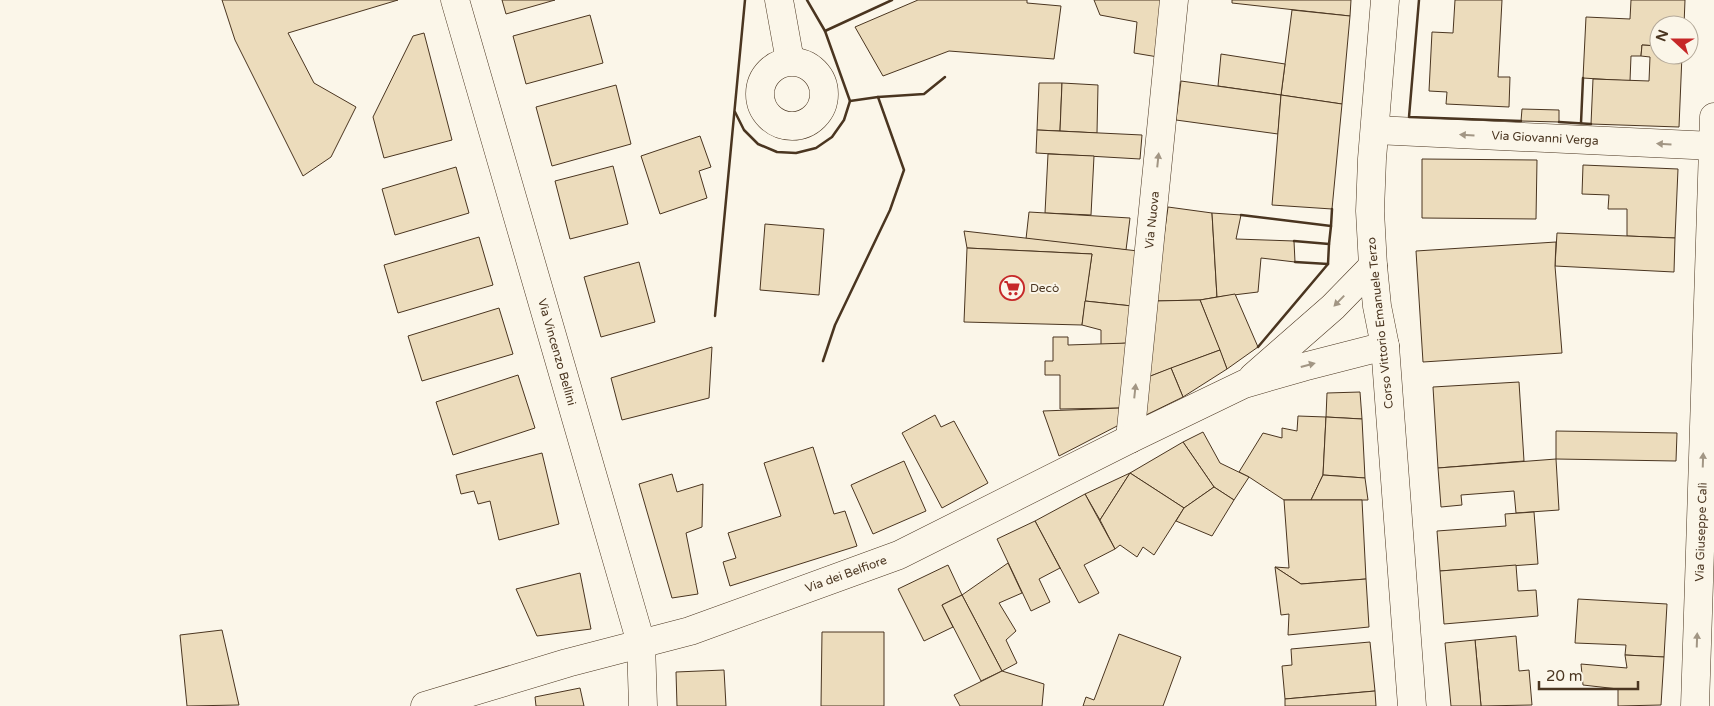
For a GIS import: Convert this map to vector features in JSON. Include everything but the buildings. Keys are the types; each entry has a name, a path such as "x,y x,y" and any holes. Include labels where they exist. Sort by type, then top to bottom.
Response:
{"street":[{"name":"Via Vincenzo Bellini","path":"455,0 641,643 643,706"},
{"path":"779,0 790,60"},
{"name":"Via Nuova","path":"1130,439 1174,0"},
{"name":"Corso Vittorio Emanuele Terzo","path":"1385,0 1370,211 1377,306 1385,346 1412,706"},
{"name":"Via Giuseppe Calì","path":"1695,706 1714,117"},
{"name":"Via Giovanni Verga","path":"1375,130 1713,146"},
{"path":"1244,384 1333,307 1373,266"},
{"path":"1244,384 1385,346"},
{"name":"Via dei Belfiore","path":"425,706 567,663 690,631 899,555 1244,384"}],"wall":[{"path":"715,316 745,0"},
{"path":"735,112 744,130 758,144 777,152 796,153 816,148 832,137 844,120 850,101 825,31 807,0"},
{"path":"825,31 892,0"},
{"path":"1419,0 1409,117 1521,121"},
{"path":"850,101 924,94 945,77"},
{"path":"1581,123 1583,78"},
{"path":"823,361 835,325 890,210 904,170 878,97"},
{"path":"1559,122 1591,124"},
{"path":"1241,215 1331,226 1332,209"},
{"path":"1294,241 1329,244 1331,226"},
{"path":"1295,262 1328,264 1329,244"},
{"path":"1258,347 1328,264"}],"place":[{"name":"Decò","path":"1012,288"}]}
